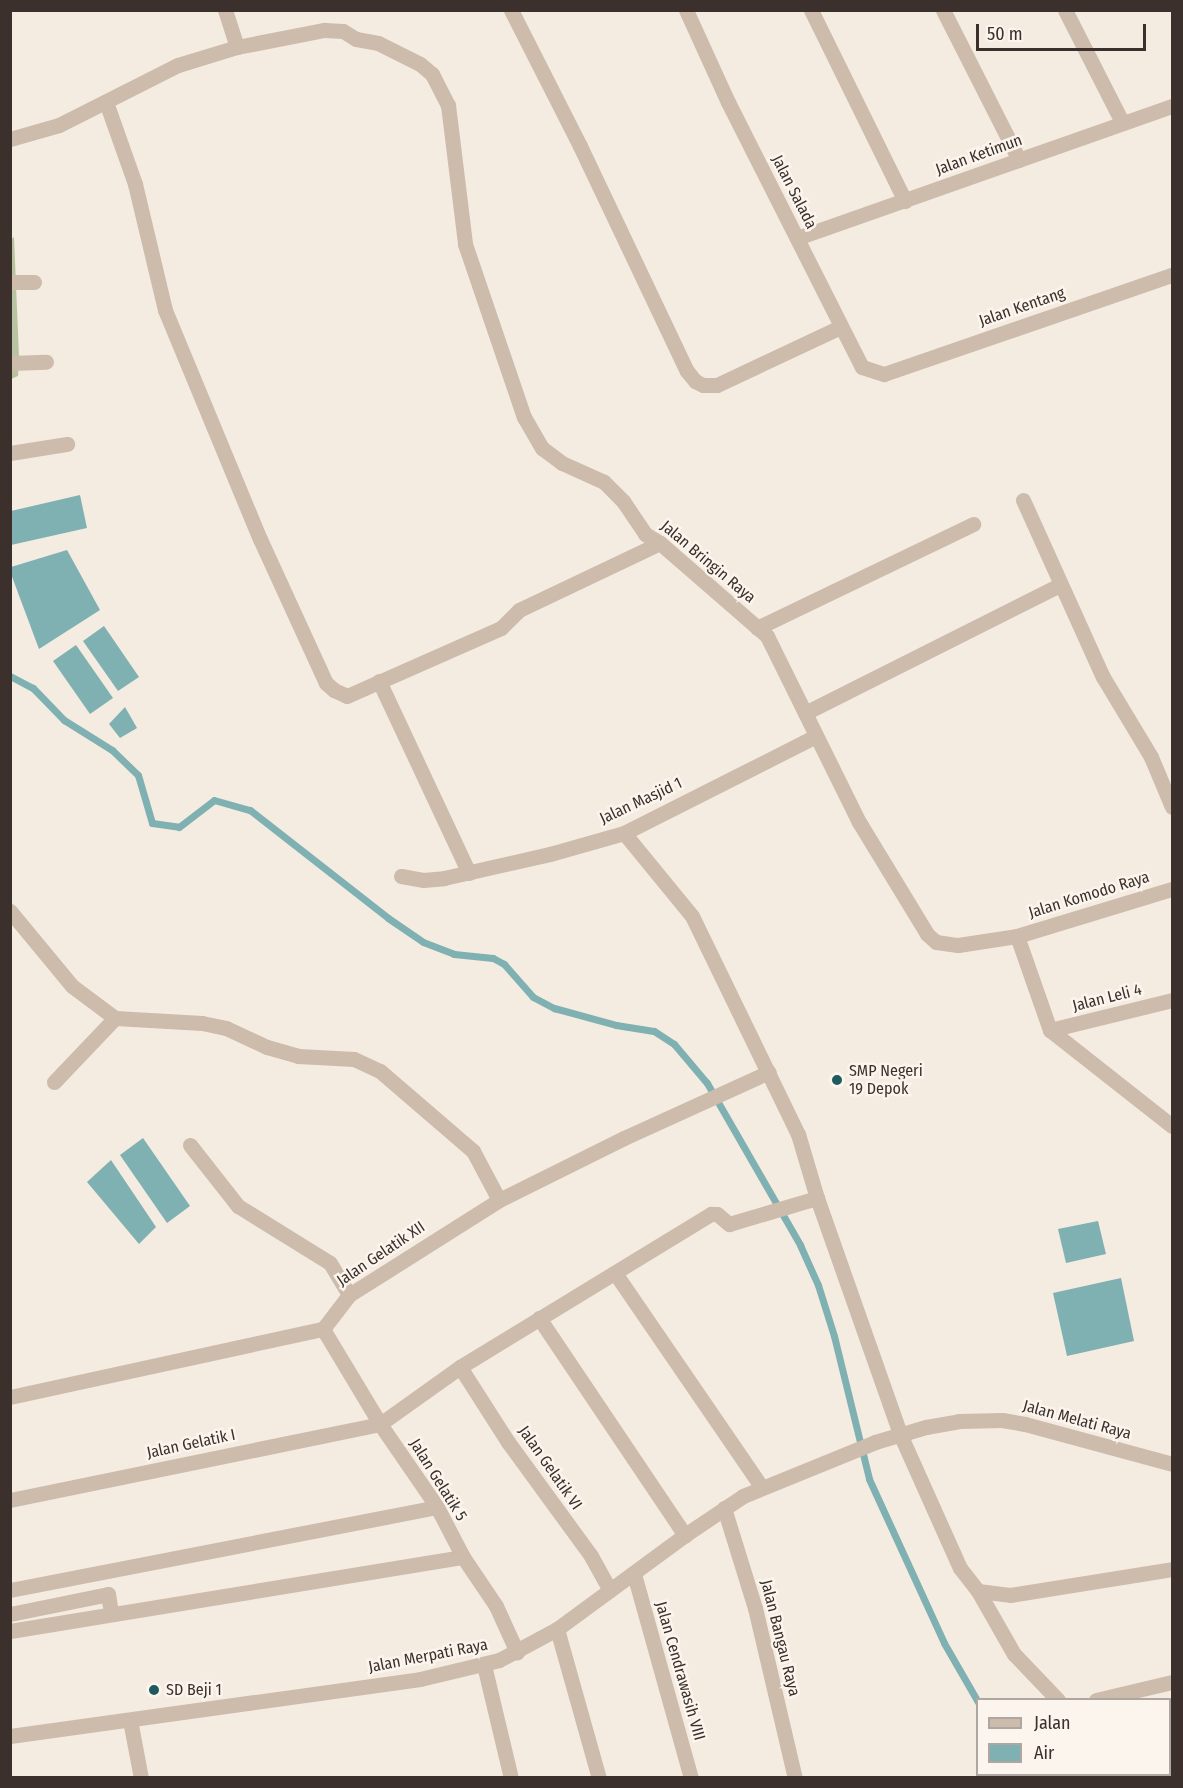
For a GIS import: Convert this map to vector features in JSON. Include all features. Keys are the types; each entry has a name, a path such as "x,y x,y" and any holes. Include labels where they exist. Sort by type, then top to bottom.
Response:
{"street":[{"path":"225,10 237,46"},
{"path":"511,10 589,165 687,371 695,381 703,385 717,385 840,327"},
{"name":"Jalan Salada","path":"686,10 862,368 884,374"},
{"path":"811,10 905,201"},
{"path":"943,10 1019,160"},
{"path":"1065,10 1122,122"},
{"name":"Jalan Bringin Raya","path":"10,139 59,125 178,65 237,46 324,30 343,31 356,39 390,48 420,64 432,74 448,105 465,244 524,417 542,448 571,468 592,474 604,482 623,501 645,534 660,543 767,636 859,822 927,934"},
{"path":"106,102 135,184 165,310 260,539 326,683 346,696 501,628 519,610 660,543"},
{"name":"Jalan Ketimun","path":"797,238 1173,106"},
{"name":"Jalan Kentang","path":"884,374 1173,275"},
{"path":"10,282 34,282"},
{"path":"10,363 46,362"},
{"path":"10,453 67,444"},
{"path":"1023,500 1103,677 1151,757 1173,807"},
{"path":"758,628 973,524"},
{"path":"805,713 1060,585"},
{"path":"379,681 469,873"},
{"name":"Jalan Masjid 1","path":"400,876 433,879 469,873 550,854 624,833 816,736"},
{"path":"624,833 692,916 798,1134 817,1198 900,1434 960,1568 978,1592 1014,1654 1056,1698"},
{"name":"Jalan Komodo Raya","path":"927,934 936,942 958,945 1017,936 1173,889"},
{"path":"10,911 72,986 115,1018 202,1023 226,1028 267,1047 298,1056 340,1057 367,1064 380,1071 473,1151 500,1200"},
{"path":"1017,936 1050,1030 1166,1111 1173,1126"},
{"name":"Jalan Leli 4","path":"1050,1030 1173,1000"},
{"path":"54,1082 115,1018"},
{"name":"Jalan Gelatik XII","path":"323,1329 349,1295 500,1200 689,1108 734,1090 769,1072"},
{"path":"190,1145 238,1206 330,1263 349,1295"},
{"path":"380,1424 460,1367 711,1214 717,1214 729,1224 817,1198"},
{"path":"615,1273 761,1486"},
{"path":"539,1318 684,1535"},
{"path":"10,1397 323,1329"},
{"name":"Jalan Gelatik 5","path":"323,1329 380,1424 437,1507 463,1557 496,1606 517,1652"},
{"name":"Jalan Gelatik VI","path":"460,1367 508,1442 591,1556 610,1590"},
{"name":"Jalan Melati Raya","path":"900,1434 959,1421 1002,1420 1025,1424 1173,1464"},
{"name":"Jalan Gelatik I","path":"10,1500 380,1424"},
{"name":"Jalan Merpati Raya","path":"10,1736 420,1679 484,1665 517,1652 557,1629 684,1535 761,1486 900,1434"},
{"path":"10,1590 437,1507"},
{"name":"Jalan Bangau Raya","path":"724,1508 755,1608 795,1778"},
{"path":"10,1631 463,1557"},
{"path":"978,1592 1010,1595 1173,1569"},
{"name":"Jalan Cendrawasih VIII","path":"634,1574 691,1778"},
{"path":"10,1614 108,1594 111,1614"},
{"path":"557,1629 599,1778"},
{"path":"484,1665 511,1778"},
{"path":"1105,1698 1173,1682"},
{"path":"130,1720 141,1778"}],"green space":[{"path":"14,237 19,357 18,376 11,379 10,240"}],"water":[{"path":"80,495 87,528 11,545 11,511"},
{"path":"67,550 100,610 39,649 11,574 11,567"},
{"path":"104,626 139,677 118,691 83,641"},
{"path":"76,645 113,698 90,714 53,661"},
{"path":"125,707 137,728 120,738 109,724"},
{"path":"143,1138 190,1206 167,1223 120,1155"},
{"path":"111,1160 156,1227 139,1244 87,1182"},
{"path":"1098,1221 1106,1254 1066,1263 1058,1229"},
{"path":"1121,1278 1134,1341 1067,1356 1053,1293"}],"waterway":[{"path":"10,676 33,688 64,720 112,750 138,775 152,823 179,827 214,800 250,810 388,918 423,942 454,954 493,958 504,964 533,997 554,1008 616,1025 654,1031 674,1044 707,1083 800,1245 818,1285 834,1336 869,1479 944,1643 976,1699"}],"place":[{"name":"SMP Negeri 19 Depok","path":"837,1080"},
{"name":"SD Beji 1","path":"154,1690"}]}
